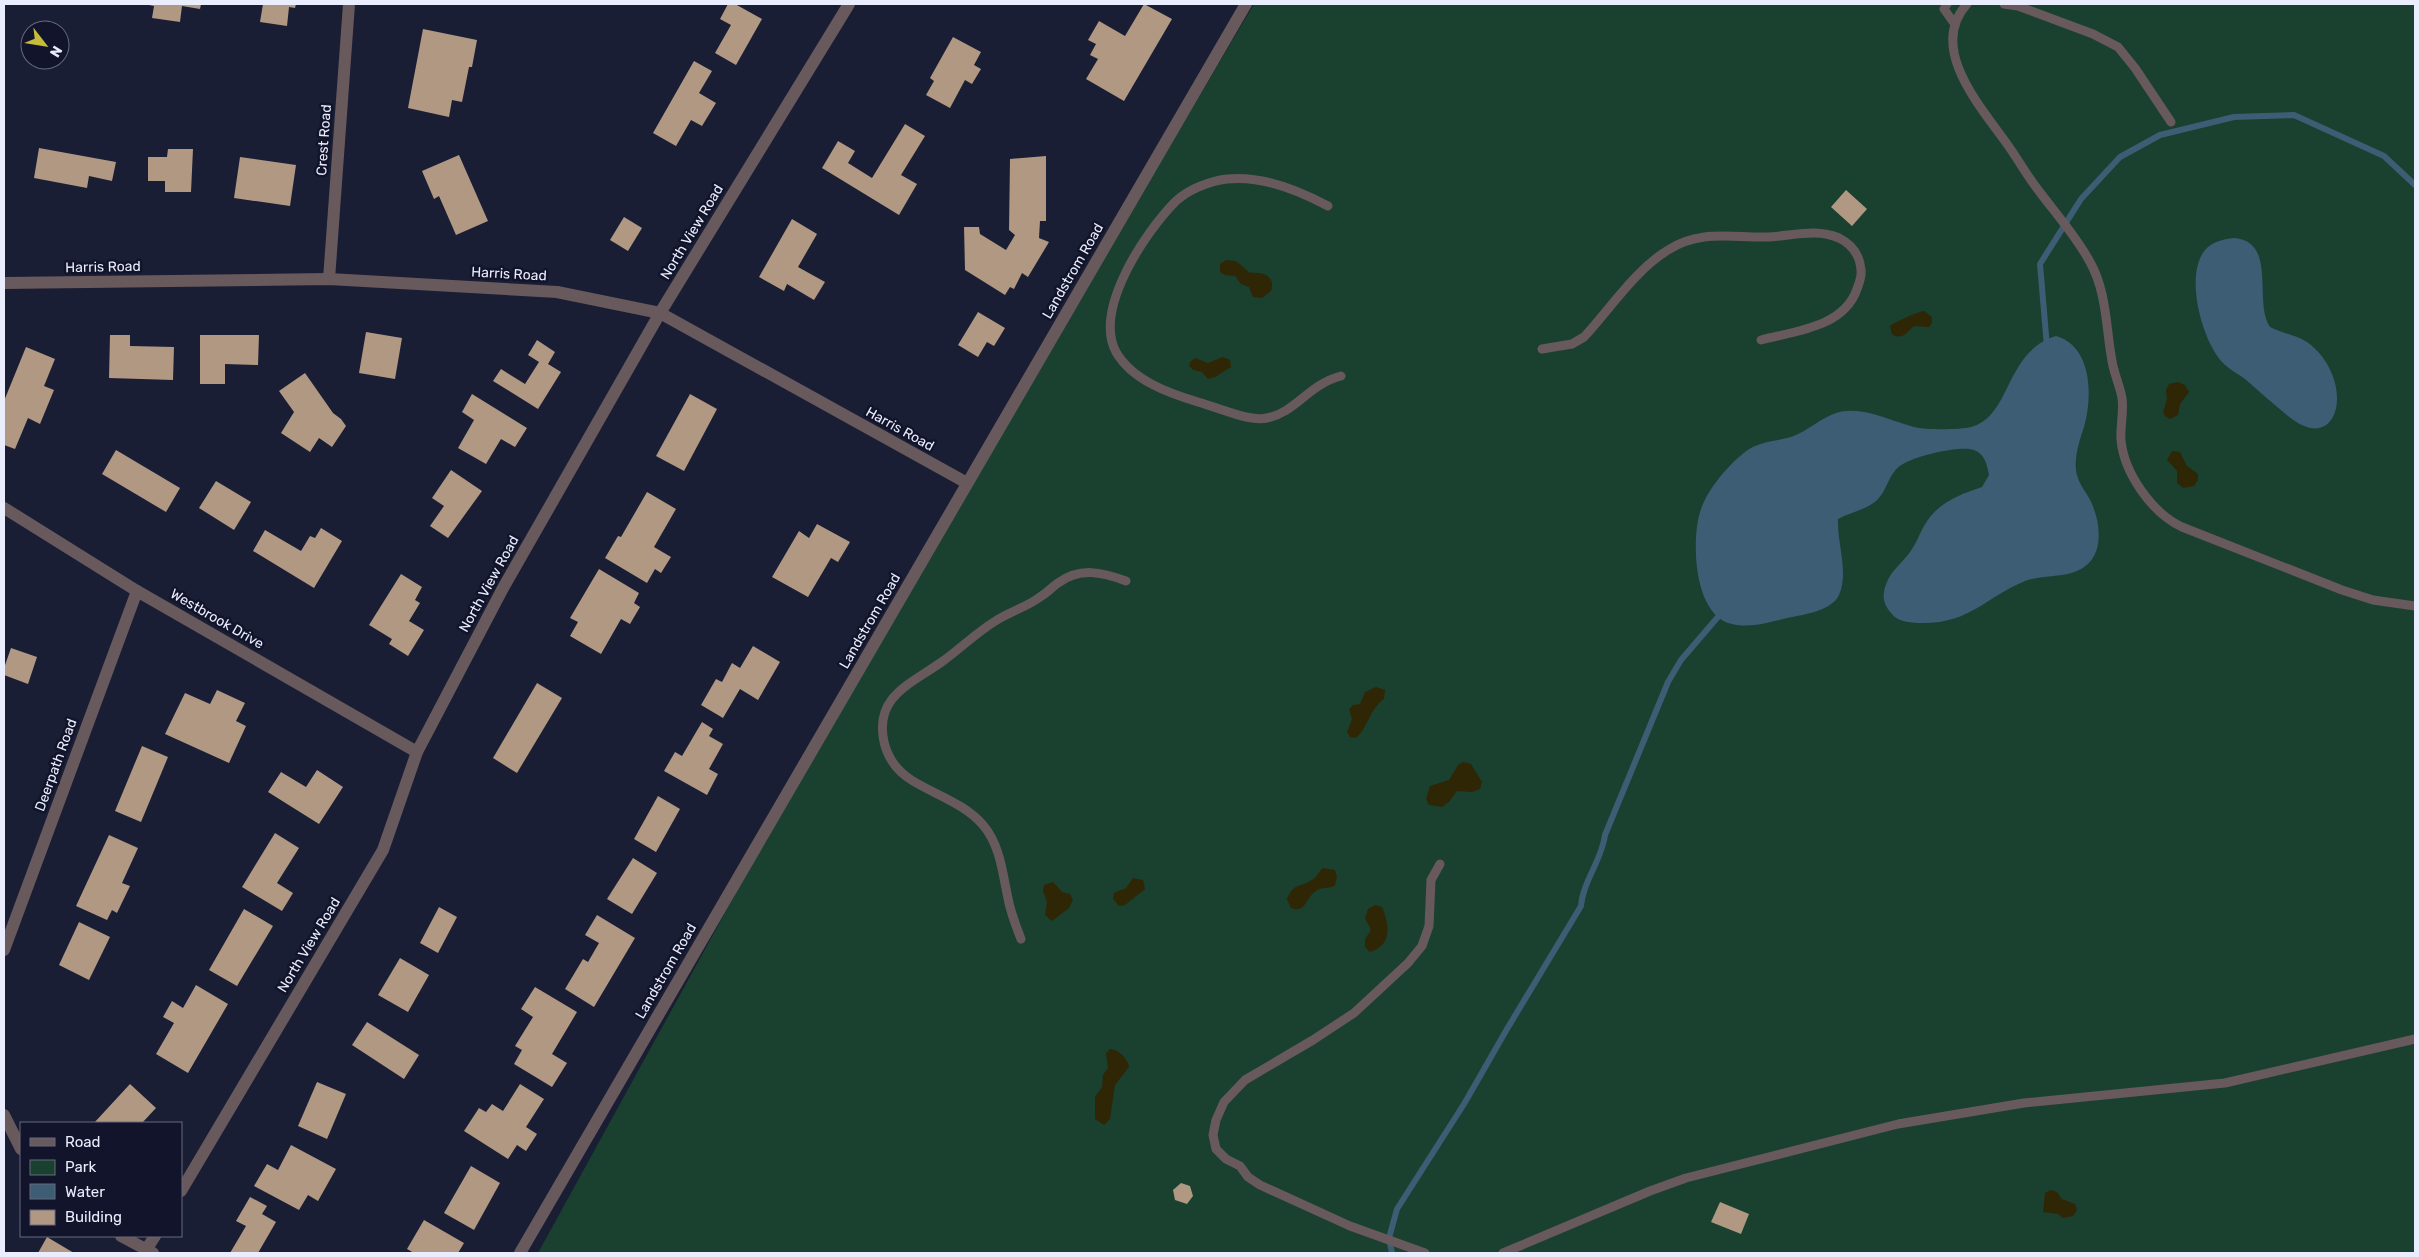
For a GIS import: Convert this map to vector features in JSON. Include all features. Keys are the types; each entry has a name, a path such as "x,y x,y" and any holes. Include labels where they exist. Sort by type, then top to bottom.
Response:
{"street":[{"name":"Crest Road","path":"329,279 349,4"},
{"name":"North View Road","path":"182,1189 383,850 417,752 502,590 660,314 849,4"},
{"name":"Landstrom Road","path":"520,1253 1246,4"},
{"name":"Harris Road","path":"4,283 329,279 557,292 660,314 967,483"},
{"name":"Westbrook Drive","path":"4,508 136,591 417,752"},
{"name":"Deerpath Road","path":"4,950 136,591"},
{"path":"4,1115 20,1148"},
{"path":"124,1237 148,1252 155,1237"}],"lane":[{"path":"1947,4 1944,9 1954,23"},
{"path":"1967,4 1954,23 1955,50 1966,84 2037,189 2091,263 2103,300 2112,361 2122,398 2123,451 2138,484 2148,498 2168,520 2182,527 2342,590 2373,600 2415,606"},
{"path":"2004,4 2018,6 2109,41 2135,68 2171,122"},
{"path":"1328,206 1269,181 1227,179 1188,193 1176,201 1163,218 1121,281 1111,312 1112,338 1115,350 1126,366 1138,376 1184,398 1245,417 1266,418 1285,411 1326,380 1341,376"},
{"path":"1542,349 1572,344 1584,338 1641,272 1668,249 1695,238 1719,235 1760,237 1824,233 1845,241 1854,249 1861,261 1862,275 1848,306 1836,317 1816,326 1762,340"},
{"path":"1021,939 1010,908 998,853 991,837 982,824 968,813 896,768 886,752 882,734 881,724 885,710 892,698 904,687 943,661 993,622 1041,597 1059,582 1076,574 1089,571 1104,572 1126,581"},
{"path":"1425,1253 1350,1226 1260,1186 1248,1177 1240,1166 1226,1159 1216,1150 1213,1135 1216,1120 1224,1102 1234,1089 1257,1072 1313,1040 1354,1013 1408,963 1422,946 1429,926 1430,888 1440,864"},
{"path":"1503,1253 1650,1191 1686,1178 1898,1124 2024,1103 2226,1083 2415,1039"}],"green space":[{"path":"1254,4 2415,4 2415,1253 538,1253 853,680"}],"sand":[{"path":"1226,260 1236,261 1250,273 1264,274 1270,278 1272,282 1271,291 1262,298 1253,297 1249,287 1241,284 1235,276 1225,275 1220,272 1220,264"},
{"path":"1924,311 1932,317 1932,323 1929,327 1914,326 1907,333 1899,337 1892,334 1890,326 1906,317"},
{"path":"1223,357 1230,360 1231,367 1208,379 1202,372 1193,370 1189,366 1190,362 1195,358 1208,363"},
{"path":"2178,382 2185,385 2189,392 2180,404 2178,415 2170,419 2163,412 2167,399 2166,390 2169,384"},
{"path":"2172,451 2180,452 2187,466 2198,474 2198,480 2194,486 2183,488 2177,483 2177,471 2167,460"},
{"path":"1376,687 1385,690 1384,699 1379,703 1359,735 1355,738 1350,737 1347,732 1352,719 1349,709 1353,705 1360,704 1365,692"},
{"path":"1463,762 1471,764 1482,782 1480,789 1472,792 1457,791 1449,802 1442,807 1429,805 1426,799 1430,786 1449,780 1458,765"},
{"path":"1323,868 1335,870 1337,877 1335,885 1316,891 1300,909 1291,908 1287,899 1292,890 1312,880"},
{"path":"1133,878 1143,880 1145,889 1125,905 1119,906 1113,899 1114,893 1126,888"},
{"path":"1053,882 1062,892 1070,894 1073,900 1069,908 1052,921 1045,915 1047,902 1043,891 1044,885"},
{"path":"1375,905 1382,907 1387,933 1383,944 1370,952 1365,947 1365,939 1371,930 1365,918 1368,909"},
{"path":"1110,1049 1122,1055 1129,1067 1115,1085 1110,1119 1104,1125 1095,1119 1095,1097 1102,1087 1103,1075 1108,1068 1106,1053"},
{"path":"2051,1190 2057,1192 2062,1199 2075,1204 2077,1210 2073,1216 2063,1218 2058,1214 2043,1212 2045,1193"}],"water":[{"path":"2233,238 2247,241 2255,249 2260,260 2263,303 2265,316 2270,327 2311,345 2325,361 2334,378 2337,395 2336,410 2330,422 2319,428 2305,427 2288,416 2245,379 2223,363 2208,339 2198,306 2196,272 2200,258 2208,247 2217,242"},
{"path":"2056,336 2068,342 2077,350 2083,361 2089,387 2087,415 2076,459 2076,472 2092,504 2099,534 2097,549 2088,564 2072,573 2025,581 1975,609 1950,620 1918,623 1903,621 1894,616 1888,609 1884,598 1885,586 1891,574 1910,552 1924,526 1935,511 1949,501 1982,487 1989,475 1983,457 1978,452 1967,449 1949,450 1909,461 1898,467 1876,501 1867,507 1838,519 1843,567 1842,586 1836,600 1825,608 1812,613 1747,626 1732,624 1719,618 1710,607 1698,576 1696,559 1697,525 1707,495 1731,464 1745,452 1757,445 1796,435 1831,415 1846,411 1865,412 1919,428 1951,429 1971,427 1984,421 1994,410 2027,355 2039,344"}],"building":[{"path":"144,4 201,4 200,9 182,6 180,22 152,18 154,6"},
{"path":"263,4 296,4 295,8 289,7 287,26 260,22"},
{"path":"728,4 735,4 762,19 736,65 715,53 731,25 720,19"},
{"path":"1144,4 1172,19 1124,101 1086,79 1098,59 1090,55 1096,44 1088,40 1099,21 1125,36"},
{"path":"423,29 477,40 462,102 452,100 449,117 408,108"},
{"path":"953,37 981,52 974,65 981,69 972,84 965,80 950,108 926,95 934,81 930,78"},
{"path":"694,61 712,71 699,93 716,103 702,126 691,120 676,146 653,133"},
{"path":"905,124 925,136 901,175 917,184 899,215 822,168 838,141 855,151 848,163 872,178"},
{"path":"39,148 116,162 112,181 89,176 87,188 34,178"},
{"path":"168,149 193,149 191,192 165,192 165,181 148,181 148,157 167,157"},
{"path":"459,155 488,221 456,235 439,196 434,199 422,171"},
{"path":"1046,156 1046,221 1040,221 1039,238 1049,242 1028,277 1022,273 1014,289 1010,287 1005,295 965,270 964,227 979,227 980,234 1006,250 1015,235 1009,230 1010,159"},
{"path":"240,157 296,165 290,206 234,198"},
{"path":"1846,190 1867,209 1852,226 1831,207"},
{"path":"624,217 642,228 628,251 610,240"},
{"path":"792,219 817,234 798,267 825,282 814,300 787,284 784,291 759,277"},
{"path":"978,312 1005,328 994,346 987,342 978,357 958,345"},
{"path":"366,332 402,338 395,379 359,373"},
{"path":"110,335 130,335 130,346 174,347 173,380 109,378"},
{"path":"200,335 259,335 258,365 225,364 225,384 200,384"},
{"path":"537,340 555,352 548,364 561,372 538,409 493,381 501,369 525,384 539,362 528,355"},
{"path":"26,347 55,359 44,386 54,390 40,424 28,418 15,449 4,445 4,401"},
{"path":"305,373 333,413 346,426 332,447 319,438 310,452 281,433 294,412 279,391"},
{"path":"472,394 527,428 515,447 501,439 486,464 458,448 474,420 462,412"},
{"path":"690,394 717,409 684,471 656,456"},
{"path":"116,450 180,488 166,512 102,474"},
{"path":"451,470 482,491 448,538 430,526 444,506 432,498"},
{"path":"216,481 251,502 234,530 199,508"},
{"path":"647,492 676,509 654,547 671,557 661,573 655,569 647,583 605,558 618,536 621,537"},
{"path":"817,524 850,542 838,562 831,558 808,597 772,577 799,531 809,538"},
{"path":"321,528 342,541 314,588 253,551 265,530 301,551 310,536 315,538"},
{"path":"599,569 639,593 634,603 640,607 630,624 621,619 601,654 570,636 578,622 570,618"},
{"path":"401,574 422,587 415,600 420,603 409,621 424,630 408,656 389,644 392,639 369,625"},
{"path":"753,646 780,662 758,700 740,689 723,718 701,705 716,679 722,682 732,663 740,668"},
{"path":"11,648 37,657 28,684 4,675 4,668"},
{"path":"537,683 562,698 517,773 493,758"},
{"path":"217,690 245,703 236,721 246,726 229,763 165,734 185,693 210,704"},
{"path":"702,722 713,729 709,736 723,744 709,769 718,774 707,795 664,771 675,752 682,756"},
{"path":"142,746 168,757 141,822 115,811"},
{"path":"317,770 343,787 319,824 268,792 281,772 306,787"},
{"path":"658,796 680,809 656,852 634,839"},
{"path":"275,833 299,848 277,883 293,893 282,911 242,887"},
{"path":"109,835 138,848 122,883 130,886 117,913 112,910 107,920 76,906"},
{"path":"633,858 657,873 632,914 607,899"},
{"path":"439,907 457,917 438,953 420,943"},
{"path":"244,909 273,926 237,986 209,970"},
{"path":"597,915 635,938 594,1007 565,989 583,959 588,962 599,943 585,935"},
{"path":"79,922 110,937 89,980 59,965"},
{"path":"400,958 429,975 408,1012 378,995"},
{"path":"196,985 228,1004 188,1073 156,1054 174,1023 163,1017 172,1001 183,1008"},
{"path":"535,987 577,1012 552,1054 567,1063 552,1087 514,1064 522,1050 515,1046 533,1017 521,1009"},
{"path":"367,1022 419,1055 404,1079 352,1045"},
{"path":"317,1082 346,1094 327,1139 298,1126"},
{"path":"130,1084 156,1108 143,1122 95,1122"},
{"path":"520,1084 544,1099 526,1127 537,1134 526,1151 517,1145 508,1159 464,1131 479,1108 486,1112 492,1104 503,1111"},
{"path":"291,1145 336,1169 318,1201 308,1195 299,1210 254,1186 267,1164 278,1170"},
{"path":"471,1166 500,1183 474,1230 444,1213"},
{"path":"1181,1183 1190,1186 1193,1196 1187,1204 1175,1200 1173,1190"},
{"path":"250,1197 267,1206 262,1214 276,1222 258,1253 230,1253 246,1226 236,1221"},
{"path":"1720,1202 1749,1214 1741,1234 1711,1222"},
{"path":"424,1220 464,1243 458,1253 414,1253 407,1249"},
{"path":"47,1237 74,1253 38,1253"}],"waterway":[{"path":"2047,347 2040,264 2081,199 2120,157 2160,135 2234,117 2294,115 2384,156 2415,185"},
{"path":"1392,1253 1389,1238 1397,1209 1464,1104 1581,906 1585,888 1600,853 1605,835 1668,682 1681,660 1723,611"}]}
